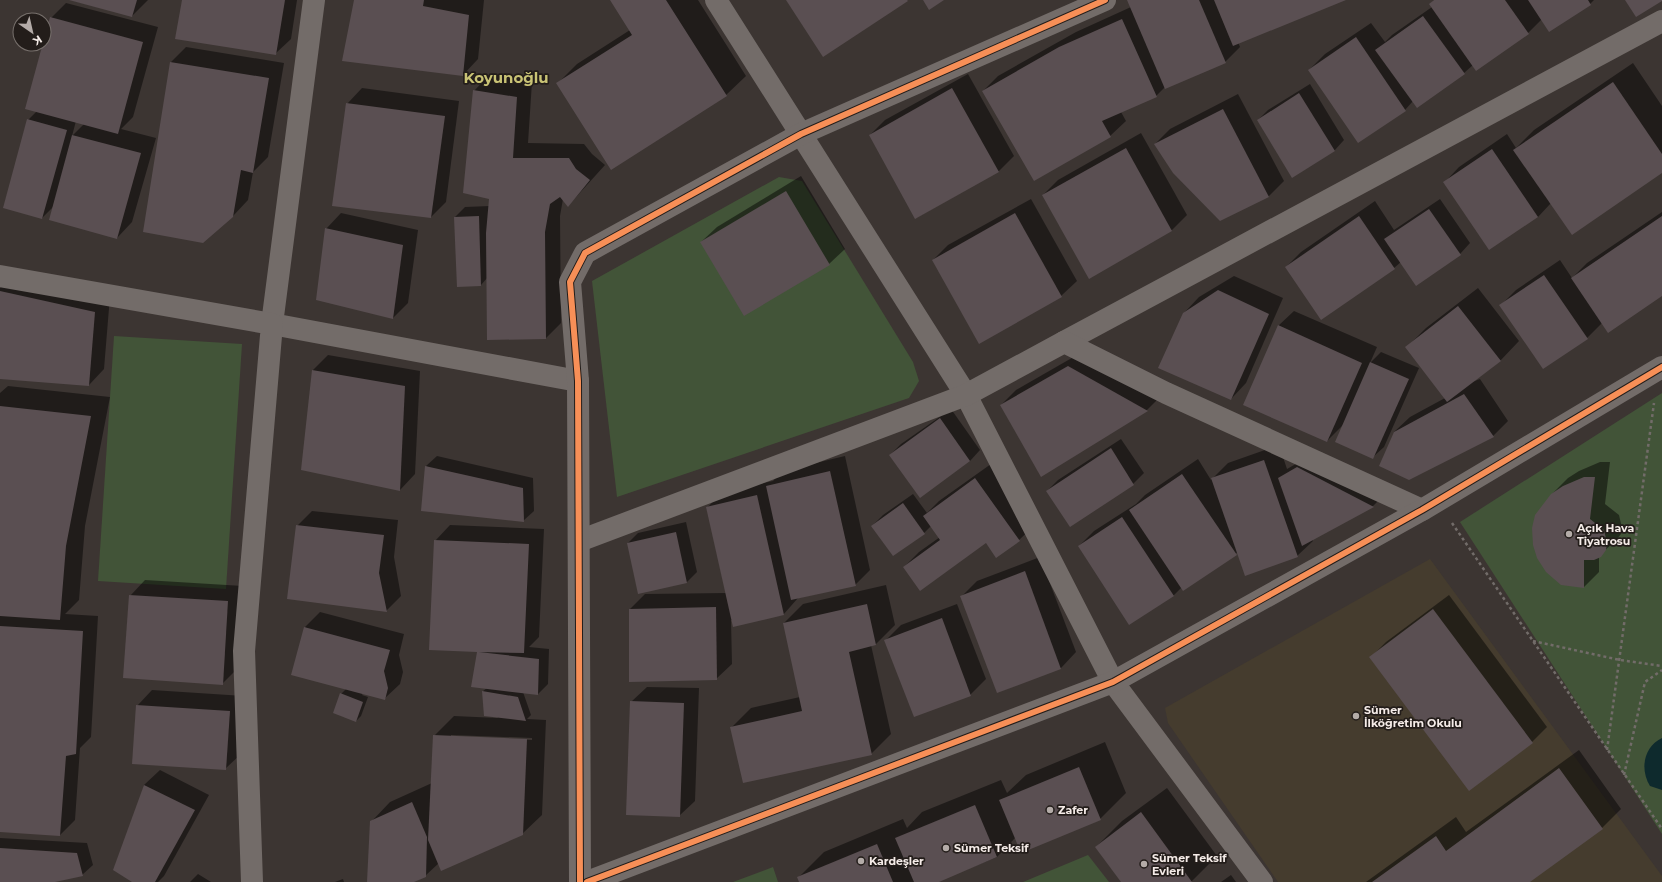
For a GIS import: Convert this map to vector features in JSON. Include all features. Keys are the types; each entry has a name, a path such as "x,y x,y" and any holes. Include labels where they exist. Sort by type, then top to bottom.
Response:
{"street":[{"path":"252,882 244,650 272,324 314,0"},
{"path":"716,0 966,395 1113,682 1262,882"},
{"path":"580,882 578,381 570,282 585,253 801,134 1105,0"},
{"path":"579,541 966,395 1662,21"},
{"path":"0,276 272,324 578,381"},
{"path":"1064,342 1166,394 1429,505"},
{"path":"587,882 1113,682 1429,505 1660,368"}],"path":[{"path":"1607,750 1660,368"},
{"path":"1429,505 1532,641 1662,829"},
{"path":"1532,641 1620,660 1662,666"},
{"path":"1624,776 1645,682 1662,670"}],"shaded area":[{"name":"Sümer İlköğretim Okulu","path":"1430,559 1662,876 1662,882 1278,882 1168,723 1165,708"}],"green space":[{"path":"779,177 802,181 913,362 919,381 909,398 617,497 592,281"},
{"path":"114,336 242,344 226,589 98,581"},
{"path":"1662,393 1662,834 1460,522"},
{"path":"1088,855 1109,882 1023,882"},
{"path":"773,867 778,882 733,882"}],"water":[{"path":"1662,738 1662,790 1650,786 1644,766 1647,753 1656,742"}],"building":[{"path":"69,0 137,0 132,17"},
{"path":"182,0 285,0 276,55 175,39"},
{"path":"354,0 424,0 423,6 469,15 463,76 342,61"},
{"path":"610,0 666,0 727,96 611,170 556,83 632,35"},
{"path":"786,0 907,0 908,1 823,57"},
{"path":"923,0 944,0 929,10"},
{"path":"1127,0 1199,0 1226,63 1165,89"},
{"path":"1214,0 1346,0 1233,46"},
{"path":"1434,0 1505,0 1529,34 1476,71 1429,4"},
{"path":"1528,0 1588,0 1591,5 1549,32"},
{"path":"1625,0 1662,0 1662,1 1636,17"},
{"path":"1423,16 1465,74 1417,108 1375,50"},
{"path":"52,18 143,42 118,134 25,109 40,52 52,52"},
{"path":"1122,19 1157,97 1102,121 1111,137 1034,181 982,91 1059,47"},
{"path":"1356,37 1406,111 1358,143 1308,70"},
{"path":"170,62 269,78 253,173 241,170 233,217 203,243 143,232"},
{"path":"1613,82 1662,154 1662,173 1572,235 1513,150"},
{"path":"952,88 999,172 915,219 869,135"},
{"path":"473,90 517,97 513,158 569,158 576,169 590,180 568,207 560,197 550,204 545,232 546,339 487,340 486,233 489,199 463,193"},
{"path":"1299,93 1335,151 1292,178 1257,120"},
{"path":"346,103 445,116 431,218 332,206"},
{"path":"1223,109 1269,197 1220,221 1173,173 1154,144"},
{"path":"27,119 67,130 42,219 3,208"},
{"path":"72,135 141,153 117,239 49,220"},
{"path":"1126,148 1172,231 1089,279 1042,195"},
{"path":"1492,149 1538,217 1489,250 1443,182"},
{"path":"786,191 830,265 744,316 700,242"},
{"path":"1429,209 1461,255 1416,286 1384,239"},
{"path":"1015,213 1062,297 979,344 932,260"},
{"path":"479,216 481,286 457,287 454,217"},
{"path":"1359,216 1395,269 1321,320 1285,267"},
{"path":"1662,216 1662,296 1608,333 1571,278"},
{"path":"325,228 403,245 393,319 316,300"},
{"path":"1544,275 1588,339 1543,369 1499,305"},
{"path":"1218,290 1269,314 1231,400 1158,368 1183,313"},
{"path":"0,291 95,312 89,386 0,379"},
{"path":"1458,306 1501,361 1447,402 1405,347"},
{"path":"1278,325 1362,363 1327,442 1243,405"},
{"path":"1370,362 1409,379 1373,459 1335,442"},
{"path":"1068,366 1148,411 1041,477 1000,405"},
{"path":"312,370 405,386 400,491 301,470"},
{"path":"1464,394 1494,437 1409,480 1379,466 1394,432"},
{"path":"0,406 91,416 66,546 60,620 0,616"},
{"path":"940,418 970,461 920,498 889,455"},
{"path":"1111,448 1134,485 1070,527 1046,491"},
{"path":"1264,460 1298,557 1245,576 1211,478"},
{"path":"425,466 523,488 524,522 421,511"},
{"path":"1297,467 1374,507 1302,546 1278,478"},
{"path":"830,471 856,586 791,600 766,486"},
{"path":"1182,474 1237,555 1183,591 1129,510"},
{"name":"Açık Hava Tiyatrosu","path":"1584,477 1595,477 1590,519 1604,530 1607,543 1606,550 1601,557 1594,560 1584,560 1584,588 1561,585 1546,572 1537,558 1533,545 1532,528 1535,515 1551,494 1563,486"},
{"path":"975,478 1020,541 996,558 986,543 920,591 903,567 940,540 923,516"},
{"path":"757,495 784,615 733,627 706,507"},
{"path":"903,503 925,534 893,556 871,526"},
{"path":"1122,517 1174,596 1129,625 1078,546"},
{"path":"296,525 384,535 379,573 387,612 287,599"},
{"path":"676,532 687,583 638,594 627,543"},
{"path":"434,540 529,544 524,653 479,652 539,659 538,695 471,687 477,652 429,650"},
{"path":"1025,571 1061,669 997,693 960,596"},
{"path":"129,595 228,601 223,685 123,678"},
{"path":"867,604 876,645 849,652 872,755 743,783 730,727 802,711 783,623"},
{"path":"716,607 717,680 629,682 629,609"},
{"path":"1433,609 1533,743 1469,791 1369,657"},
{"path":"942,618 971,696 914,717 884,640"},
{"path":"0,626 83,631 76,754 66,756 60,836 0,832"},
{"path":"304,627 390,650 384,671 388,688 385,700 291,675"},
{"path":"482,691 518,697 526,721 484,716"},
{"path":"340,693 363,702 356,722 333,713"},
{"path":"630,701 684,703 680,817 626,815"},
{"path":"136,705 230,711 226,770 132,764"},
{"path":"433,735 527,739 523,835 441,871 428,840"},
{"name":"Zafer","path":"1079,767 1101,820 1021,853 999,800"},
{"path":"1559,768 1603,829 1530,882 1372,882 1436,836 1446,851"},
{"path":"144,785 195,810 155,882 132,882 113,870"},
{"path":"412,802 427,837 426,877 414,882 367,882 370,821"},
{"name":"Sümer Teksif","path":"975,805 997,857 939,882 914,882 895,838"},
{"name":"Sümer Teksif Evleri","path":"1141,812 1192,882 1121,882 1095,847"},
{"name":"Kardeşler","path":"877,844 893,882 799,882 797,877"},
{"path":"0,848 77,853 83,876 55,882 0,882"}],"cycle path":[{"path":"580,882 578,381 570,282 585,253 801,134 1105,0"},
{"path":"587,882 1113,682 1422,510 1662,367"}],"place":[{"name":"Açık Hava Tiyatrosu","path":"1569,534"},
{"name":"Sümer İlköğretim Okulu","path":"1356,716"},
{"name":"Zafer","path":"1050,810"},
{"name":"Sümer Teksif","path":"946,848"},
{"name":"Kardeşler","path":"861,861"},
{"name":"Sümer Teksif Evleri","path":"1144,864"}],"district":[{"name":"Koyunoğlu","path":"506,77"}]}
